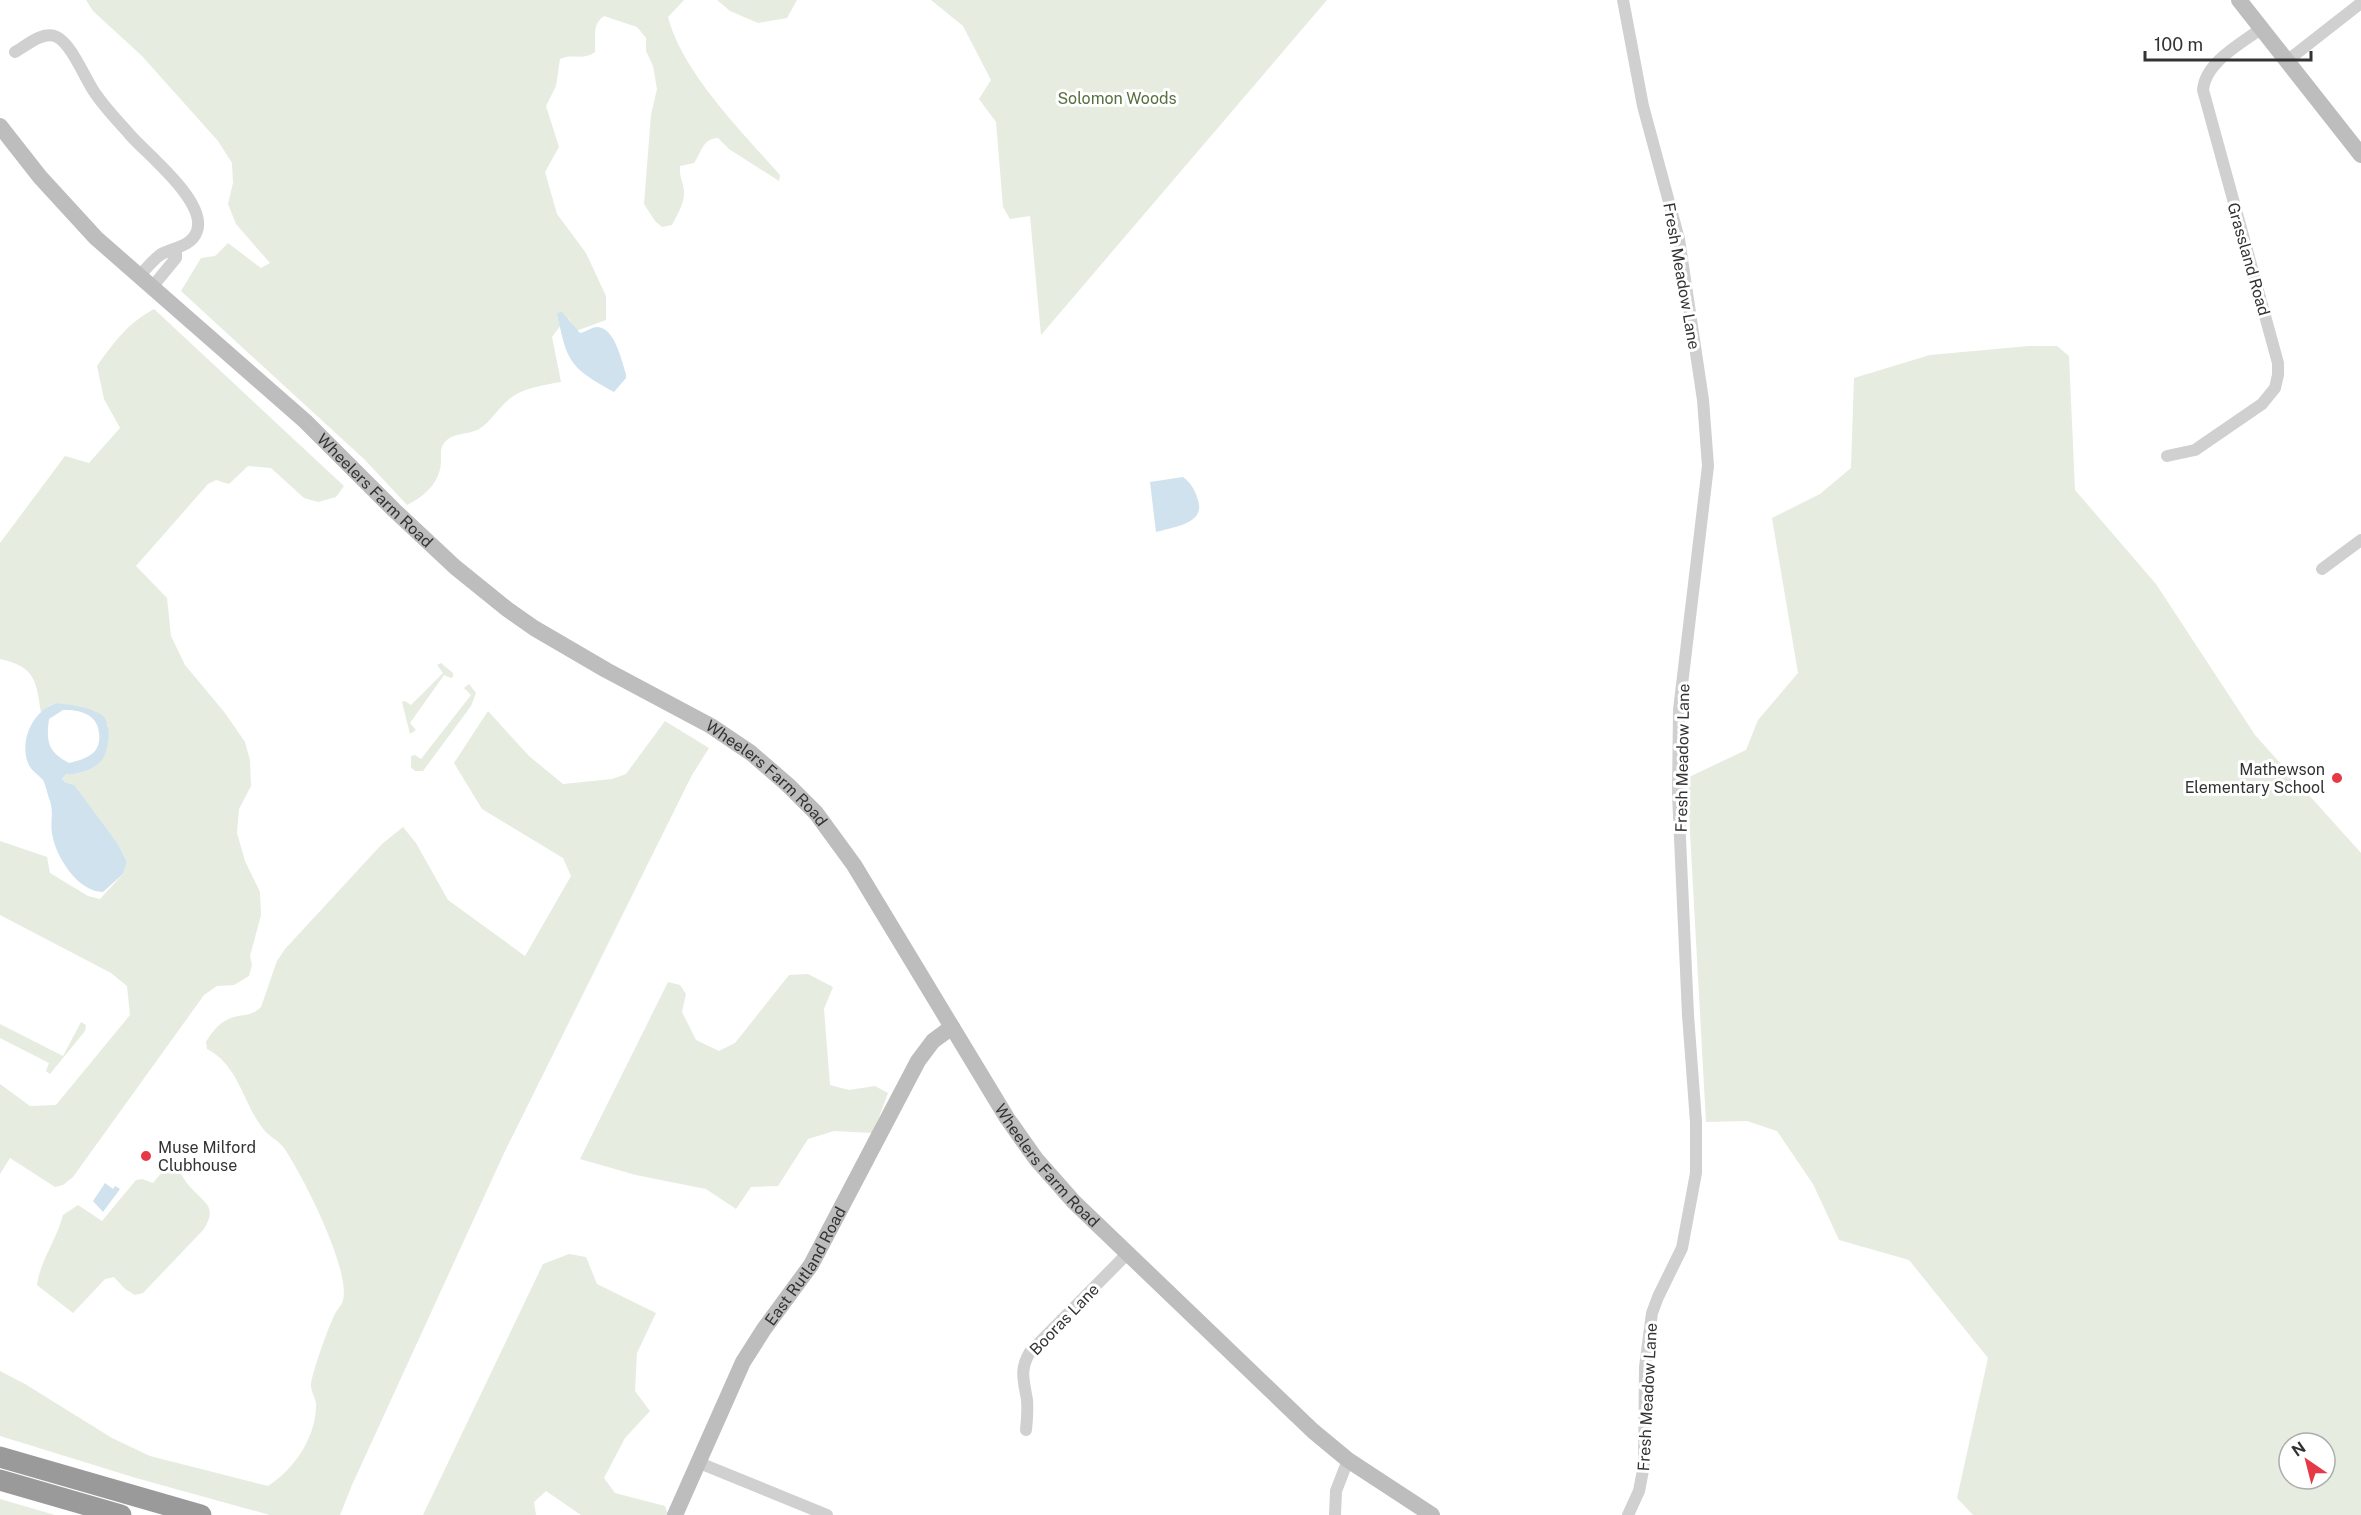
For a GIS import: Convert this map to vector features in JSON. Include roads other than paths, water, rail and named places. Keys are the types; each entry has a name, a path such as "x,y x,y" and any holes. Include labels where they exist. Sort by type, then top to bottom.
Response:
{"highway":[{"path":"0,1457 201,1515"},
{"path":"0,1480 121,1515"}],"main road":[{"path":"2239,0 2361,155"},
{"name":"Wheelers Farm Road","path":"0,126 39,177 96,238 147,280 305,421 428,543 507,609 579,655 711,726 751,753 788,785 816,813 843,850 1007,1118 1036,1160 1067,1195 1297,1416 1348,1460 1432,1515"},
{"name":"East Rutland Road","path":"675,1515 742,1362 812,1265 909,1077 933,1041 952,1027"}],"street":[{"name":"Fresh Meadow Lane","path":"1623,0 1646,117 1666,186 1678,239 1703,400 1708,466 1679,710 1678,770 1688,1016 1696,1122 1696,1164 1682,1248 1652,1313 1645,1367 1644,1465 1639,1491 1628,1515"},
{"path":"2288,60 2361,3"},
{"name":"Grassland Road","path":"2167,456 2195,450 2262,404 2272,393 2277,382 2278,363 2203,90 2205,79 2214,65 2262,28"},
{"path":"15,52 43,37 52,35 59,38 75,59 93,91 146,153 187,194 195,211 197,230 193,237 176,250 176,258 147,280"},
{"path":"2322,569 2361,540"},
{"name":"Booras Lane","path":"1026,1430 1027,1402 1022,1377 1025,1361 1030,1352 1128,1253"},
{"path":"1335,1515 1336,1491 1348,1460"},
{"path":"697,1462 827,1515"}],"water":[{"path":"562,312 580,333 598,327 609,333 613,339 626,374 626,378 614,392 588,376 572,362 557,313"},
{"path":"1183,477 1197,496 1199,508 1197,514 1186,523 1156,532 1150,482"},
{"path":"57,703 87,708 103,716 108,726 108,745 101,761 85,771 66,774 62,779 74,785 118,844 127,862 123,874 103,892 85,886 63,862 54,842 51,805 45,784 28,763 27,735 35,719 49,706","holes":["63,710 82,712 92,718 98,727 99,738 95,751 83,759 69,763 57,755 48,740 49,719"]},
{"path":"105,1183 113,1189 115,1186 120,1189 103,1212 93,1201"}],"place":[{"name":"Mathewson Elementary School","path":"2337,778"},
{"name":"Muse Milford Clubhouse","path":"146,1156"}],"park label":[{"name":"Solomon Woods","path":"1117,98"}]}
